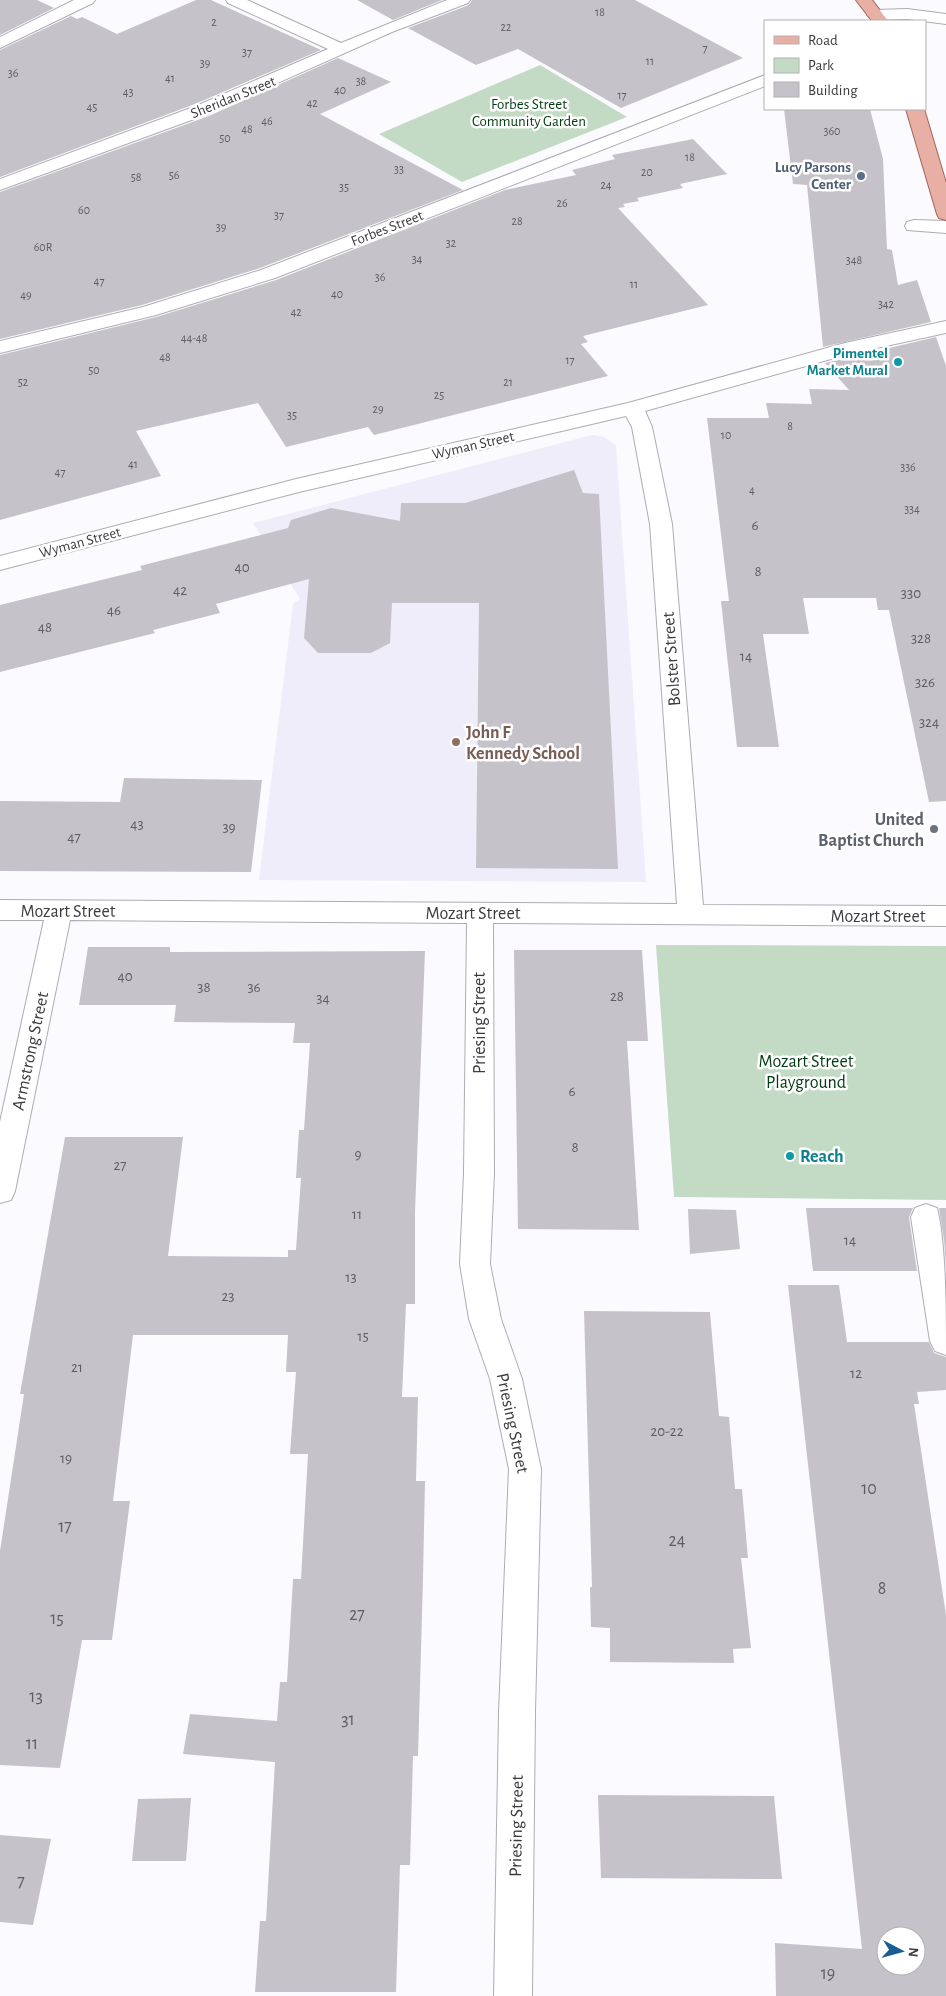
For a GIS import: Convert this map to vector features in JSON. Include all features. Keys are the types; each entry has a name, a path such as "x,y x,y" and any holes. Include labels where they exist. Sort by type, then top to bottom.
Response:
{"main road":[{"path":"864,0 877,18"},
{"path":"915,110 946,214"}],"street":[{"path":"0,43 87,0"},
{"path":"234,0 342,50"},
{"name":"Sheridan Street","path":"0,185 202,110 462,0"},
{"path":"877,18 907,14 946,18"},
{"name":"Forbes Street","path":"0,348 149,311 268,274 764,80"},
{"path":"914,226 946,227"},
{"name":"Wyman Street","path":"0,563 296,486 633,408 845,349 946,327"},
{"name":"Bolster Street","path":"633,408 642,427 661,524 691,914"},
{"name":"Mozart Street","path":"0,910 946,916"},
{"name":"Armstrong Street","path":"0,1191 59,910"},
{"name":"Priesing Street","path":"480,913 479,1173 474,1264 484,1319 506,1379 525,1469 517,1712 513,1996"},
{"path":"926,1216 946,1341"}],"shaded area":[{"name":"John F Kennedy School","path":"592,435 604,437 616,445 646,882 259,880 293,604 300,599 253,523"}],"green space":[{"name":"Forbes Street Community Garden","path":"540,65 627,117 462,182 379,134"},
{"name":"Mozart Street Playground","path":"656,945 946,946 946,1200 674,1197"}],"building":[{"path":"0,0 37,0 54,8 0,35"},
{"path":"196,0 211,0 321,50 195,104 0,177 0,50 71,16 77,19 82,17 117,34"},
{"path":"357,0 442,0 393,20"},
{"path":"472,0 635,0 743,58 621,108 518,49 476,65 408,28 469,5"},
{"path":"338,58 391,82 320,114 463,190 260,268 142,305 0,339 0,192 209,116"},
{"path":"784,110 870,110 883,159 887,249 892,250 898,285 917,280 931,322 823,347 807,185 793,184"},
{"path":"693,139 727,174 680,184 683,188 637,198 639,201 623,204 625,207 618,208 708,305 583,336 588,342 581,344 608,376 374,435 368,427 286,447 258,403 136,431 161,476 0,520 0,355 156,317 276,280 505,190 576,175 572,170 615,159 612,155"},
{"path":"936,337 946,366 946,801 929,802 889,610 878,610 876,598 803,598 809,634 763,634 779,747 737,747 721,601 729,601 707,418 769,418 766,403 812,404 809,389 849,390 825,363"},
{"path":"574,470 583,493 599,494 618,869 476,868 479,603 392,603 390,643 371,653 318,653 304,638 309,579 216,604 220,613 153,630 155,633 0,672 0,605 142,570 140,566 288,528 291,520 331,508 400,521 401,503 465,503"},
{"path":"124,778 262,780 251,872 0,871 0,801 120,802"},
{"path":"88,947 170,947 170,952 425,951 415,1212 415,1304 406,1304 402,1397 418,1397 416,1481 425,1481 423,1579 418,1756 413,1756 410,1865 400,1865 396,1992 255,1992 260,1921 266,1921 275,1762 183,1754 190,1714 277,1721 280,1682 287,1682 293,1579 301,1579 308,1454 290,1454 296,1372 286,1372 288,1335 133,1335 113,1501 130,1501 112,1640 82,1640 60,1768 0,1765 0,1551 24,1394 20,1394 65,1137 183,1137 168,1256 288,1257 288,1250 296,1250 301,1178 296,1178 299,1130 304,1130 310,1043 293,1043 295,1023 174,1022 176,1005 79,1005"},
{"path":"514,950 642,950 648,1041 627,1041 639,1230 518,1229"},
{"path":"806,1208 913,1208 909,1217 917,1271 813,1271"},
{"path":"939,1208 946,1208 946,1265 944,1240"},
{"path":"688,1209 736,1210 740,1249 690,1254"},
{"path":"788,1285 839,1285 847,1342 929,1342 934,1353 946,1357 946,1390 917,1392 919,1404 914,1404 946,1615 946,1996 776,1996 775,1943 862,1949"},
{"path":"584,1311 710,1312 719,1416 729,1417 735,1489 742,1489 748,1558 741,1558 751,1648 733,1649 734,1663 610,1662 610,1628 591,1627 590,1587 592,1587"},
{"path":"598,1795 774,1796 782,1879 601,1878"},
{"path":"191,1798 186,1861 132,1861 138,1799"},
{"path":"0,1835 51,1839 33,1925 0,1922"}],"place":[{"name":"Lucy Parsons Center","path":"861,176"},
{"name":"Pimentel Market Mural","path":"898,362"},
{"name":"John F Kennedy School","path":"456,742"},
{"name":"United Baptist Church","path":"934,829"},
{"name":"Reach","path":"790,1156"}]}
